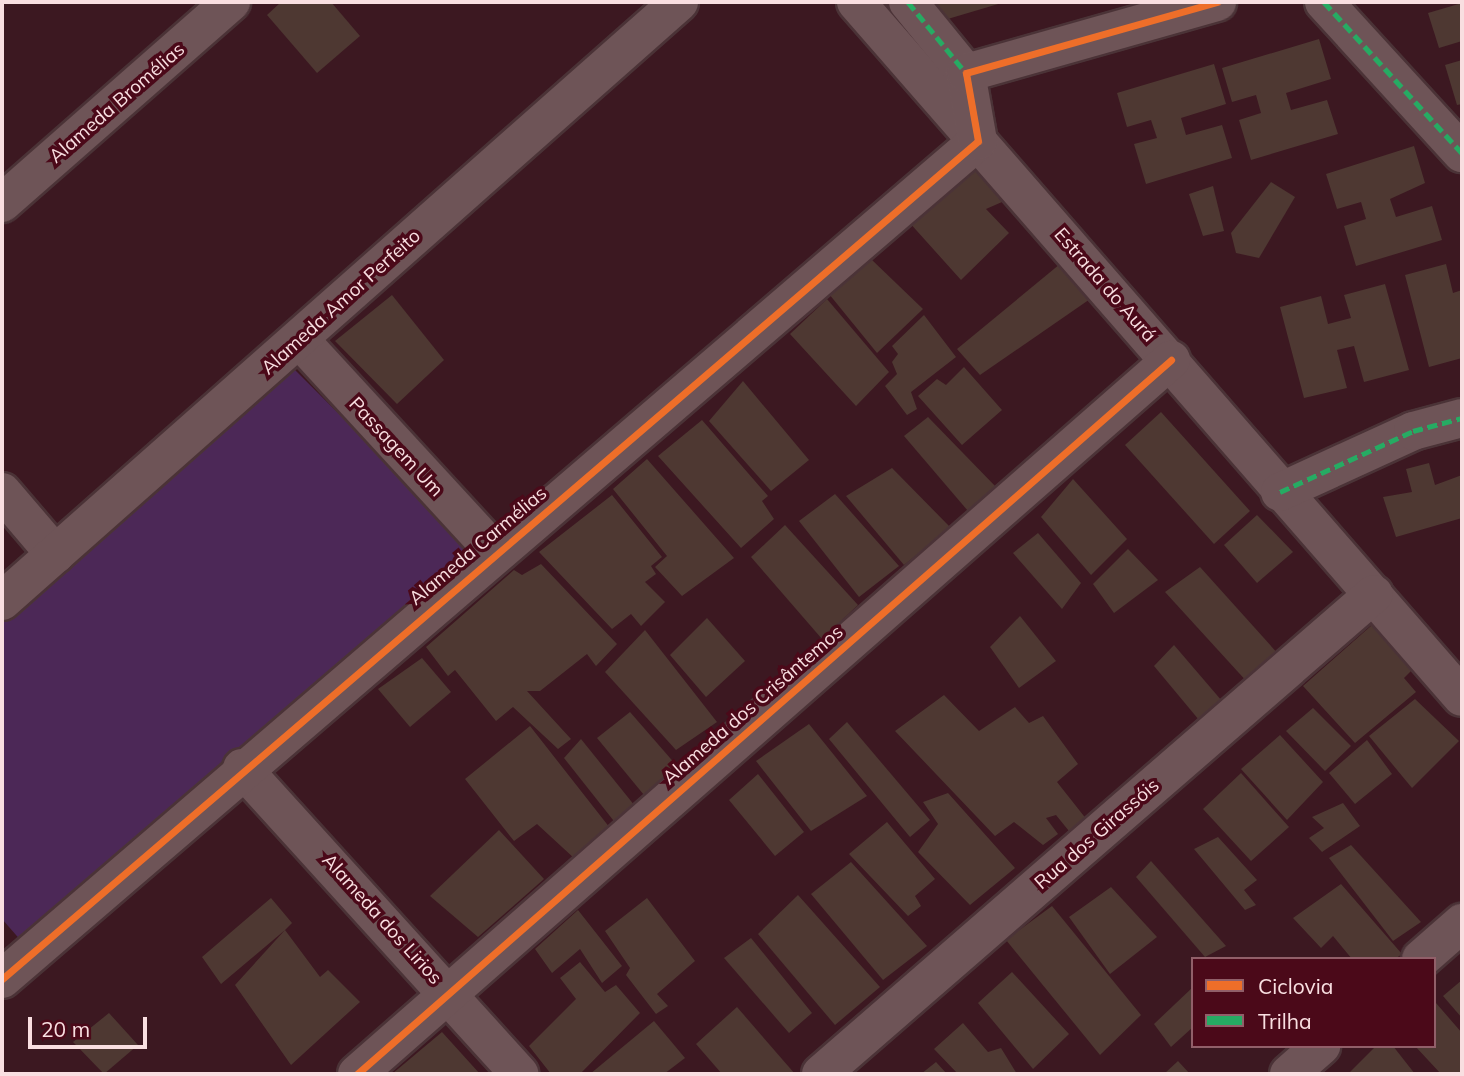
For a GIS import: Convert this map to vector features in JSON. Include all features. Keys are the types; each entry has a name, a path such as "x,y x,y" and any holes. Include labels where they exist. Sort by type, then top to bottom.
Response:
{"street":[{"name":"Alameda Bromélias","path":"2,203 231,2"},
{"name":"Alameda Amor Perfeito","path":"2,601 679,2"},
{"name":"Estrada do Aurá","path":"856,2 1171,360 1280,492 1374,594 1462,697"},
{"path":"908,2 966,73 978,141"},
{"path":"966,73 1217,2"},
{"path":"1324,2 1462,153"},
{"name":"Alameda Carmélias","path":"2,979 243,768 978,141"},
{"name":"Passagem Um","path":"299,339 495,552"},
{"name":"Alameda dos Crisântemos","path":"357,1074 1171,360"},
{"path":"1280,492 1413,431 1462,418"},
{"path":"2,492 55,554"},
{"name":"Rua dos Girassóis","path":"821,1074 1374,594"},
{"name":"Alameda dos Lirios","path":"243,768 449,993 519,1074"},
{"path":"1423,957 1462,923"},
{"path":"1289,1074 1319,1048"}],"shaded area":[{"path":"286,361 477,552 23,943 2,919 2,618"}],"building":[{"path":"281,2 331,2 360,36 317,73 267,15"},
{"path":"936,2 1005,2 941,21"},
{"path":"1462,3 1462,41 1439,48 1428,13"},
{"path":"1319,39 1331,79 1286,93 1291,110 1327,100 1338,134 1251,160 1239,120 1261,113 1256,95 1232,102 1222,68"},
{"path":"1462,60 1462,104 1457,105 1445,65"},
{"path":"1214,64 1226,104 1181,118 1186,135 1222,125 1232,158 1146,184 1134,144 1157,138 1151,120 1127,127 1117,93"},
{"path":"1414,146 1425,183 1390,199 1396,217 1432,206 1442,240 1356,266 1344,226 1366,219 1361,202 1337,209 1326,174"},
{"path":"974,169 1002,202 986,209 1009,233 961,280 908,221"},
{"path":"1271,182 1295,197 1259,258 1236,253 1231,233"},
{"path":"1213,186 1224,231 1203,236 1189,194"},
{"path":"871,259 923,309 877,353 829,294"},
{"path":"1060,264 1093,297 980,375 957,349"},
{"path":"1446,264 1453,293 1462,290 1462,358 1429,367 1405,275"},
{"path":"1385,284 1409,370 1364,382 1354,346 1337,350 1347,388 1304,398 1280,307 1321,296 1328,324 1351,318 1344,295"},
{"path":"392,295 444,360 397,404 335,341"},
{"path":"827,299 889,372 856,406 790,334"},
{"path":"924,315 956,357 911,392 917,409 907,415 885,386 897,374 892,362 898,354 892,346"},
{"path":"964,367 1002,410 962,445 918,396 937,379 946,385"},
{"path":"743,381 809,460 771,491 709,421"},
{"path":"1161,412 1250,511 1214,544 1125,445"},
{"path":"928,417 997,488 968,511 904,436"},
{"path":"702,420 768,496 762,501 774,519 741,548 658,456"},
{"path":"647,459 734,558 682,596 655,567 667,556 613,489"},
{"path":"1429,463 1435,485 1462,475 1462,518 1396,537 1383,497 1412,492 1406,469"},
{"path":"892,468 951,528 904,565 846,496"},
{"path":"1073,479 1127,539 1091,575 1041,517"},
{"path":"835,494 899,566 859,597 799,521"},
{"path":"612,495 662,557 651,566 656,574 645,582 665,602 641,626 631,614 612,629 539,552"},
{"path":"1257,515 1293,552 1257,583 1224,545"},
{"path":"785,525 858,605 822,639 751,557"},
{"path":"1038,533 1081,583 1062,609 1013,553"},
{"path":"1128,549 1158,580 1114,613 1093,584"},
{"path":"541,564 617,644 596,666 587,654 540,691 527,691 571,739 558,749 513,707 496,721 455,670 448,676 426,647 514,570 522,575"},
{"path":"1200,567 1280,656 1249,684 1165,592"},
{"path":"1020,616 1056,661 1019,688 990,647"},
{"path":"707,618 745,661 706,697 670,655"},
{"path":"1372,625 1412,670 1404,678 1416,692 1355,743 1303,686"},
{"path":"645,630 717,722 676,750 605,672"},
{"path":"1174,645 1222,701 1199,720 1154,666"},
{"path":"422,658 451,692 410,727 378,689"},
{"path":"944,695 979,731 1015,707 1029,723 1043,716 1078,764 1057,782 1091,825 1073,836 1056,815 1046,818 1058,834 1043,845 1014,822 995,836 895,731"},
{"path":"1415,699 1459,741 1412,788 1369,736"},
{"path":"1313,708 1351,746 1325,771 1286,731"},
{"path":"630,712 677,766 644,795 597,738"},
{"path":"847,722 930,820 910,837 829,739"},
{"path":"809,724 867,796 811,831 756,761"},
{"path":"530,726 610,828 575,859 537,824 514,841 465,779"},
{"path":"1280,735 1323,782 1287,820 1241,769"},
{"path":"581,739 635,806 617,825 564,758"},
{"path":"1367,740 1392,774 1355,804 1329,773"},
{"path":"1241,773 1289,827 1251,861 1203,809"},
{"path":"758,774 804,832 775,856 729,800"},
{"path":"948,793 1015,868 970,905 918,852 938,824 923,802"},
{"path":"1343,803 1360,826 1322,852 1309,838 1324,828 1312,817"},
{"path":"887,822 935,879 915,896 921,906 908,916 849,854"},
{"path":"499,830 544,879 478,937 430,896"},
{"path":"1218,837 1257,880 1244,890 1256,905 1245,910 1194,849"},
{"path":"1351,845 1421,922 1393,941 1329,858"},
{"path":"1151,861 1226,946 1205,957 1136,877"},
{"path":"851,862 927,946 883,980 811,894"},
{"path":"1341,884 1402,954 1398,957 1350,957 1333,936 1321,948 1293,918"},
{"path":"1111,887 1157,937 1110,974 1069,917"},
{"path":"798,895 880,987 835,1025 758,934"},
{"path":"271,898 292,923 221,984 202,957"},
{"path":"647,898 695,961 657,994 668,1006 656,1014 626,975 630,968 605,931"},
{"path":"1052,906 1141,1015 1100,1055 1006,940"},
{"path":"578,910 622,966 602,983 580,949 552,973 535,949"},
{"path":"285,930 320,977 328,970 360,1002 291,1065 235,985"},
{"path":"751,938 812,1013 789,1033 724,958"},
{"path":"580,962 605,992 616,985 640,1013 580,1074 551,1074 529,1046 576,999 560,978"},
{"path":"1012,972 1069,1034 1033,1069 978,1003"},
{"path":"1462,980 1462,1018 1443,996"},
{"path":"1191,989 1191,1029 1171,1047 1154,1024"},
{"path":"1436,1003 1462,1033 1462,1074 1441,1074 1417,1048 1436,1048"},
{"path":"737,1007 795,1074 722,1074 696,1044"},
{"path":"109,1013 138,1045 104,1074 73,1042"},
{"path":"654,1021 685,1058 664,1074 590,1074"},
{"path":"963,1023 988,1052 1001,1048 1017,1074 958,1074 934,1049"},
{"path":"442,1032 480,1074 392,1074"},
{"path":"1374,1048 1395,1048 1415,1074 1348,1074"},
{"path":"1178,1061 1190,1074 1164,1074"},
{"path":"936,1062 947,1074 921,1074"}],"marked path":[{"path":"908,2 966,73"},
{"path":"1324,2 1462,153"},
{"path":"1280,492 1413,431 1462,418"}],"cycle path":[{"path":"2,979 978,141 966,73 1217,2"},
{"path":"357,1074 1171,360"}]}
